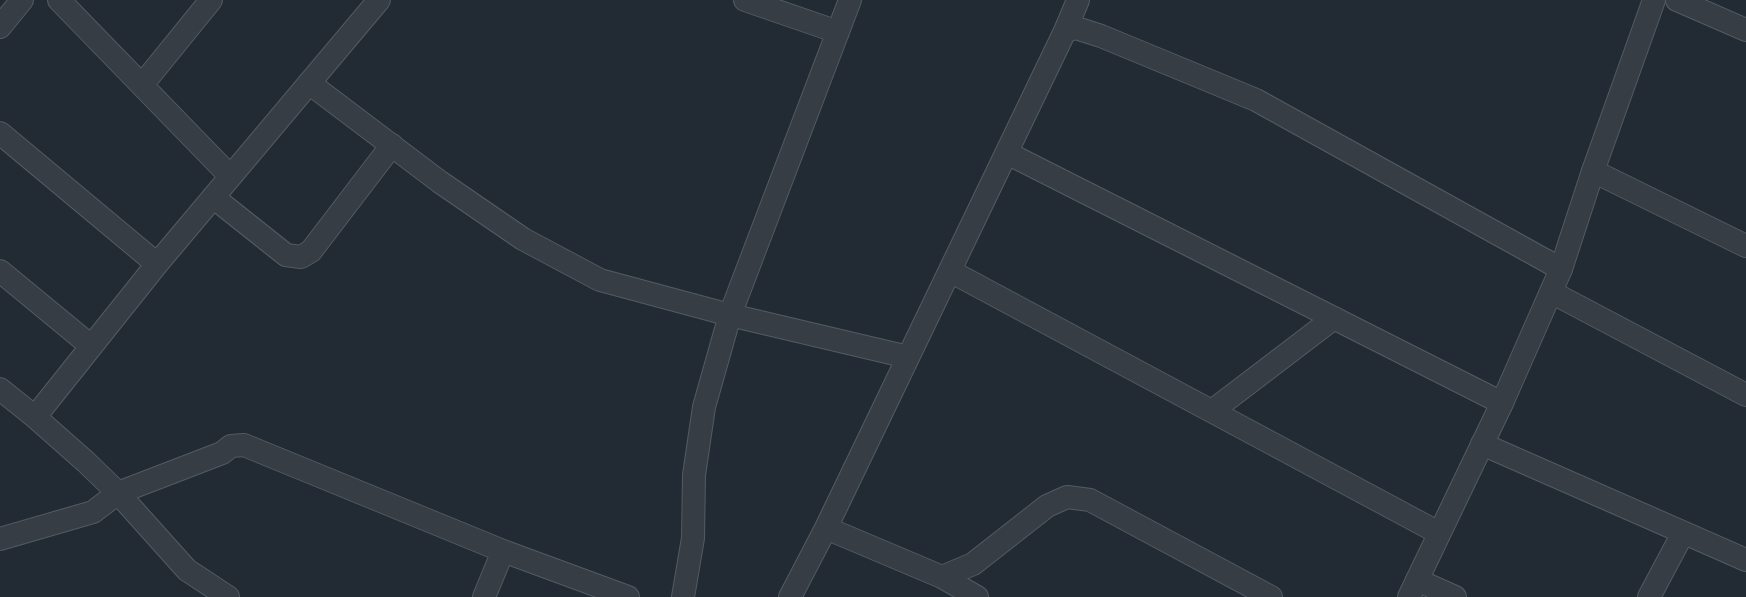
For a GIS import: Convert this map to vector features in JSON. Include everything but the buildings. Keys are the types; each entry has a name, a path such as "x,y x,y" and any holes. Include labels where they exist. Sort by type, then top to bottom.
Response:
{"street":[{"path":"0,27 22,0"},
{"path":"59,0 230,176"},
{"path":"142,86 211,0"},
{"path":"35,417 157,264 379,0"},
{"path":"745,0 838,32"},
{"path":"683,597 693,538 694,475 704,406 730,315 850,0"},
{"path":"790,597 826,528 1007,153 1065,32 1078,0"},
{"path":"1456,597 1413,589 1502,402 1561,269 1593,171 1654,0"},
{"path":"1677,0 1746,30"},
{"path":"1065,32 1076,28 1101,36 1256,100 1561,269"},
{"path":"309,83 440,182 523,239 600,280 730,315 908,358"},
{"path":"0,132 157,264"},
{"path":"213,197 286,255 301,257 311,251 392,145"},
{"path":"1007,153 1502,402"},
{"path":"1593,171 1746,246"},
{"path":"0,270 91,346"},
{"path":"950,271 1440,533"},
{"path":"1551,292 1746,396"},
{"path":"1212,411 1334,318"},
{"path":"0,390 35,417 118,493 187,570 228,597"},
{"path":"1482,444 1746,560"},
{"path":"0,539 93,512 118,493 222,453 231,446 244,445 503,551 628,597"},
{"path":"942,576 973,564 1047,506 1067,497 1090,500 1271,597"},
{"path":"826,528 942,576 977,597"},
{"path":"1649,597 1683,532"},
{"path":"484,597 503,551"}]}
